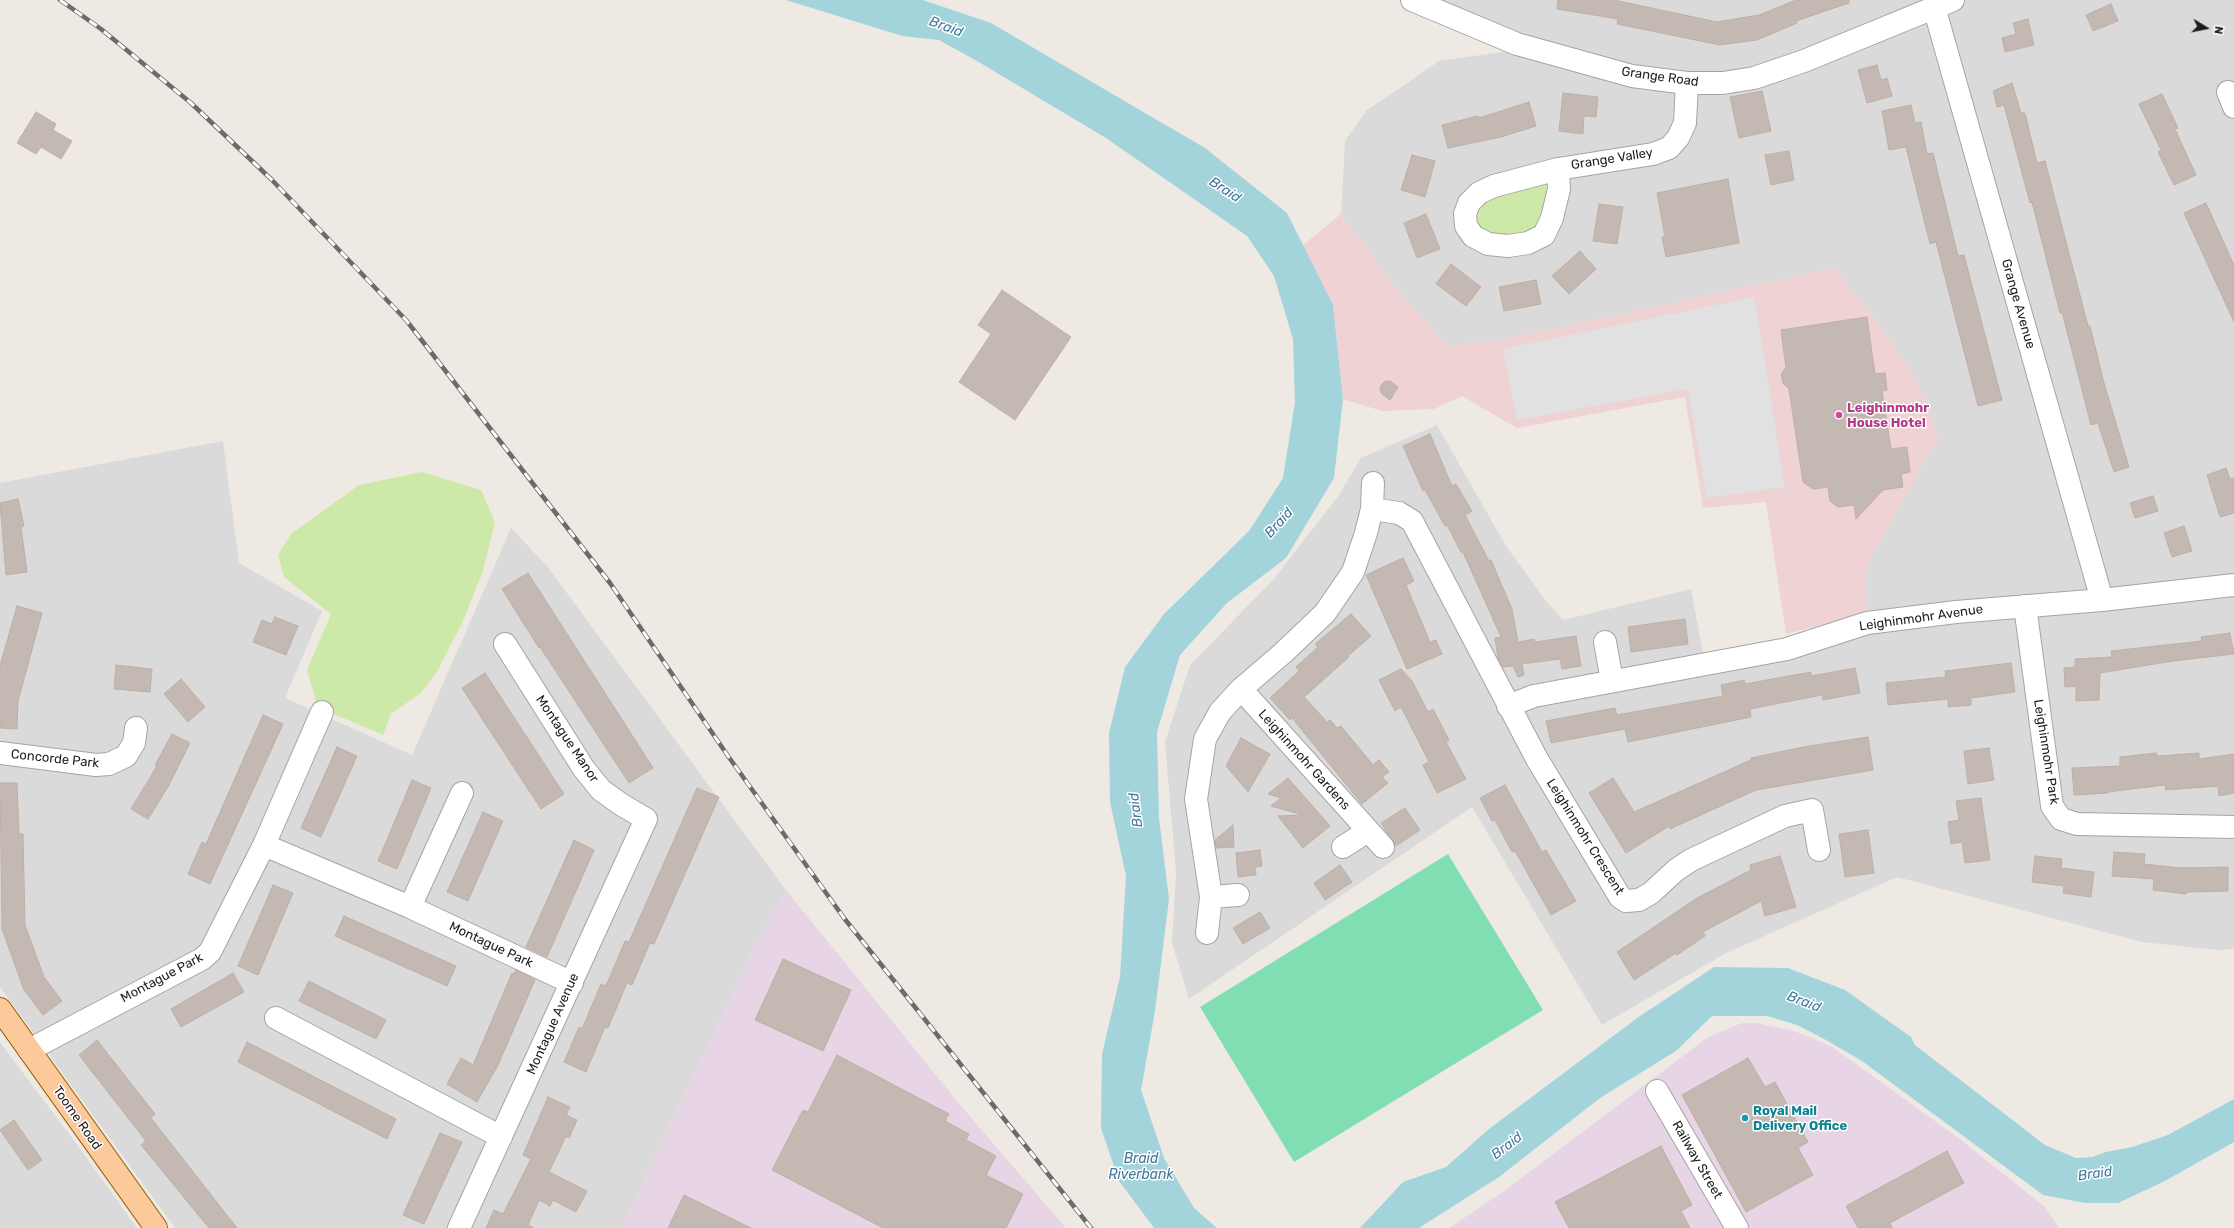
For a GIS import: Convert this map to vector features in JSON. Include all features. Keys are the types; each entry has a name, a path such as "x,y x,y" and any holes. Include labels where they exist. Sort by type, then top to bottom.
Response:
{"main road":[{"name":"Toome Road","path":"0,1009 155,1227"}],"street":[{"name":"Grange Road","path":"1412,0 1517,44 1632,76 1688,84 1723,84 1754,78 1804,60 1943,4"},
{"name":"Grange Avenue","path":"1943,4 2102,600"},
{"name":"Grange Valley","path":"1558,169 1559,189 1552,218 1544,235 1528,243 1508,246 1488,244 1473,236 1466,226 1465,214 1469,203 1479,193 1494,186 1558,169 1620,157 1653,154 1669,148 1678,138 1685,123 1688,84"},
{"path":"1207,933 1211,897 1196,799 1205,739 1220,712 1241,689 1283,653 1325,613 1353,572 1372,509 1373,483"},
{"name":"Leighinmohr Crescent","path":"1372,509 1399,513 1412,521 1436,571 1537,759 1611,885 1620,897 1626,901 1639,900 1651,893 1676,870 1691,860 1786,816 1812,810 1819,850"},
{"name":"Leighinmohr Avenue","path":"1508,706 1534,696 1787,649 1868,623 2025,606 2102,600 2234,585"},
{"name":"Leighinmohr Park","path":"2025,606 2052,806 2061,819 2077,824 2234,827"},
{"path":"1605,642 1612,681"},
{"name":"Montague Manor","path":"504,644 584,769 601,790 622,805 646,819"},
{"name":"Leighinmohr Gardens","path":"1241,689 1383,847"},
{"name":"Montague Park","path":"29,1050 202,959 210,952 264,845 322,712"},
{"name":"Concorde Park","path":"0,753 96,765 109,764 126,756 134,743 136,728"},
{"path":"410,907 462,793"},
{"name":"Montague Avenue","path":"459,1228 646,819"},
{"path":"1343,847 1368,831"},
{"name":"Montague Park","path":"264,845 410,907 572,983"},
{"path":"1211,897 1238,895"},
{"path":"276,1018 501,1137"},
{"name":"Railway Street","path":"1657,1091 1737,1228"}],"shaded area":[{"path":"1433,0 2234,0 2234,949 2218,950 2142,942 1897,877 1726,953 1602,1025 1472,807 1189,999 1172,943 1176,872 1165,742 1190,665 1273,580 1339,495 1361,458 1437,425 1506,546 1546,601 1563,620 1691,589 1706,670 1858,639 1869,613 1864,579 1871,558 1939,436 1915,377 1879,324 1834,268 1500,340 1448,346 1402,295 1341,214 1345,141 1366,111 1439,61 1509,51"},
{"path":"1341,214 1402,295 1448,346 1500,340 1834,268 1879,324 1915,377 1939,436 1871,558 1864,579 1869,613 1786,634 1766,502 1703,508 1685,397 1517,428 1462,396 1434,409 1382,411 1343,399 1333,305 1303,245"},
{"path":"1754,297 1785,487 1707,498 1688,389 1517,420 1503,349"},
{"path":"223,441 239,563 322,611 285,698 412,755 511,528 547,566 786,890 755,947 621,1228 175,1228 0,987 0,483"},
{"path":"786,890 961,1106 1066,1228 621,1228 755,947"},
{"path":"1742,1023 1756,1023 1794,1031 1831,1046 1957,1137 2045,1207 2059,1228 1449,1228 1507,1189 1708,1037"},
{"path":"0,1042 78,1146 137,1228 0,1228"}],"green space":[{"path":"1543,183 1548,185 1550,190 1539,227 1523,237 1486,234 1475,224 1476,210 1489,197"},
{"path":"422,472 481,490 495,522 483,571 463,621 438,670 421,693 391,714 383,735 329,712 317,704 307,670 331,614 284,577 278,555 291,534 359,485"},
{"path":"1448,854 1543,1010 1294,1162 1200,1007"}],"water":[{"name":"Braid Riverbank","path":"786,0 923,0 991,23 1205,148 1287,213 1333,305 1343,399 1334,478 1286,558 1227,603 1180,655 1157,732 1159,818 1169,899 1155,1011 1141,1090 1164,1158 1194,1208 1217,1228 1154,1228 1119,1181 1101,1128 1102,1054 1120,977 1126,876 1110,802 1109,733 1125,667 1164,614 1249,531 1283,478 1295,402 1293,339 1274,276 1247,236 1106,138 977,61 939,40 902,36"},
{"name":"Braid","path":"1714,967 1788,968 1845,990 1911,1037 1915,1045 2045,1145 2076,1158 2092,1157 2106,1152 2132,1147 2168,1135 2234,1099 2234,1142 2165,1181 2118,1203 2085,1203 2043,1195 1862,1061 1826,1040 1797,1025 1767,1016 1712,1016 1676,1051 1600,1098 1499,1177 1419,1228 1360,1228 1403,1182 1446,1167 1489,1129 1640,1016"}],"building":[{"path":"1558,0 1614,0 1717,22 1759,15 1796,0 1849,0 1849,3 1796,21 1797,23 1757,40 1720,45 1617,24 1618,19 1557,9"},
{"path":"2111,4 2118,21 2093,31 2086,15"},
{"path":"2028,19 2034,45 2005,52 2002,38 2016,34 2013,23"},
{"path":"1877,65 1881,80 1887,78 1892,96 1867,103 1858,70"},
{"path":"2012,83 2021,113 2025,113 2037,163 2045,161 2088,326 2090,326 2104,383 2129,467 2114,472 2098,423 2091,425 2062,312 2060,313 2032,202 2030,203 2004,105 1997,107 1993,91"},
{"path":"1762,91 1771,131 1739,138 1730,97"},
{"path":"1563,93 1598,97 1596,117 1584,116 1583,134 1559,131"},
{"path":"2162,94 2178,128 2175,129 2196,175 2174,185 2158,152 2161,150 2139,104"},
{"path":"1529,102 1536,126 1501,137 1448,148 1442,125 1478,116 1479,118"},
{"path":"1911,105 1915,123 1921,122 1927,154 1933,153 1958,256 1964,255 2002,400 1978,406 1936,242 1930,244 1906,147 1889,150 1882,111"},
{"path":"36,112 56,124 53,130 72,141 61,159 41,147 36,154 17,143"},
{"path":"1789,151 1794,180 1771,185 1765,155"},
{"path":"1412,155 1435,161 1425,197 1401,190"},
{"path":"1728,179 1739,243 1666,257 1662,237 1665,237 1657,193"},
{"path":"2206,203 2234,265 2234,322 2184,213"},
{"path":"1599,204 1623,207 1617,244 1593,241"},
{"path":"1426,214 1440,249 1417,258 1404,223"},
{"path":"1580,251 1596,269 1569,294 1552,276"},
{"path":"1451,264 1481,287 1466,306 1436,284"},
{"path":"1536,280 1541,304 1504,311 1499,287"},
{"path":"1002,290 1071,337 1015,420 959,382 991,334 978,325"},
{"name":"Leighinmohr House Hotel","path":"1867,317 1875,374 1885,373 1887,390 1882,391 1891,449 1907,447 1910,472 1901,474 1903,487 1883,490 1856,519 1854,505 1838,507 1830,501 1828,487 1813,489 1803,482 1789,389 1783,383 1781,374 1786,368 1781,330"},
{"path":"1390,381 1398,387 1390,400 1381,393 1380,387 1384,382"},
{"path":"1430,434 1452,486 1456,484 1472,511 1465,515 1489,561 1491,560 1512,609 1518,642 1534,639 1535,642 1576,636 1581,666 1562,669 1560,659 1522,664 1524,675 1518,677 1513,666 1503,667 1498,658 1495,638 1501,637 1463,552 1461,552 1447,525 1445,526 1425,490 1423,491 1403,446"},
{"path":"2226,468 2230,479 2234,478 2234,513 2220,517 2207,475"},
{"path":"2153,496 2158,511 2135,518 2130,503"},
{"path":"18,499 24,526 21,527 27,572 6,575 0,503"},
{"path":"2184,526 2192,551 2172,557 2164,533"},
{"path":"1403,558 1414,581 1406,585 1430,642 1436,640 1442,654 1407,669 1366,575"},
{"path":"528,573 653,768 629,783 540,647 539,648 502,589"},
{"path":"17,606 42,613 18,701 17,729 0,728 0,666"},
{"path":"1351,614 1371,636 1304,697 1327,722 1330,720 1337,728 1341,726 1373,765 1379,760 1389,772 1382,777 1388,783 1362,804 1292,718 1290,720 1270,698 1299,671 1296,667 1318,647 1315,644"},
{"path":"275,617 298,626 286,655 253,642 262,620 272,624"},
{"path":"1685,619 1688,644 1631,652 1628,627"},
{"path":"2230,633 2234,654 2173,661 2100,673 2099,700 2076,701 2076,686 2065,687 2064,668 2075,667 2075,659 2112,657 2111,651 2202,641 2201,637"},
{"path":"2011,663 2015,692 1971,698 1971,705 1948,707 1948,699 1888,705 1886,683 1946,677 1945,671"},
{"path":"116,665 152,669 150,692 114,689"},
{"path":"1855,668 1860,693 1823,700 1822,695 1750,709 1751,717 1628,742 1625,729 1551,743 1546,721 1615,708 1617,715 1723,696 1721,685 1744,680 1745,684 1811,672 1811,676"},
{"path":"1401,669 1412,681 1428,712 1433,709 1449,740 1446,742 1466,779 1437,793 1423,765 1429,762 1401,707 1395,711 1379,680"},
{"path":"485,673 564,794 541,809 462,688"},
{"path":"181,679 205,707 188,722 164,694"},
{"path":"263,715 283,724 210,884 188,874 202,842 206,844"},
{"path":"172,734 190,743 168,787 148,819 131,809 157,766 155,765"},
{"path":"1868,737 1873,770 1756,790 1670,829 1669,826 1626,853 1589,793 1613,778 1634,812 1751,760 1751,758 1803,747"},
{"path":"1241,738 1270,754 1248,792 1226,766"},
{"path":"337,747 357,756 321,837 301,828"},
{"path":"1989,748 1994,780 1968,784 1964,751"},
{"path":"2156,753 2157,756 2199,753 2199,759 2234,754 2234,793 2219,796 2218,786 2166,790 2165,785 2108,793 2074,795 2072,768 2120,766 2120,757"},
{"path":"1288,778 1330,826 1303,848 1278,816 1303,815 1271,806 1281,798 1268,794"},
{"path":"412,780 431,788 397,869 378,861"},
{"path":"0,783 17,783 19,834 23,834 25,925 44,977 62,1001 43,1015 24,990 2,929"},
{"path":"1505,785 1542,852 1546,850 1576,901 1551,915 1515,851 1512,852 1495,820 1492,821 1480,798"},
{"path":"697,788 719,797 654,944 650,943 632,985 627,983 608,1028 605,1027 586,1072 564,1062 579,1027 582,1029 601,984 606,986 625,941 629,942"},
{"path":"1981,798 1990,860 1965,863 1962,842 1951,844 1948,822 1959,820 1956,801"},
{"path":"1405,808 1420,830 1396,846 1381,823"},
{"path":"483,812 503,821 468,901 447,892"},
{"path":"1233,825 1234,847 1216,848 1215,840"},
{"path":"1868,830 1874,873 1845,877 1839,834"},
{"path":"574,840 594,850 547,957 526,947"},
{"path":"1260,850 1262,866 1255,867 1256,875 1238,877 1236,853"},
{"path":"2114,852 2145,854 2144,864 2181,868 2228,867 2228,891 2187,892 2186,894 2153,890 2154,879 2112,876"},
{"path":"1780,856 1796,907 1765,916 1761,901 1703,932 1705,936 1677,955 1676,953 1634,980 1617,952 1697,898 1751,870 1750,865"},
{"path":"2035,856 2062,859 2061,868 2094,872 2091,897 2063,893 2064,886 2032,882"},
{"path":"1340,865 1352,882 1325,900 1314,883"},
{"path":"273,885 293,893 258,975 238,966"},
{"path":"1260,912 1270,928 1243,944 1233,928"},
{"path":"344,916 456,966 447,986 335,936"},
{"path":"783,959 851,990 823,1051 755,1020"},
{"path":"516,970 535,980 498,1065 477,1102 447,1084 461,1058 473,1065 512,973 514,974"},
{"path":"233,973 244,992 181,1027 171,1009"},
{"path":"309,981 386,1020 376,1039 299,1001"},
{"path":"97,1040 155,1114 151,1118 237,1228 209,1228 141,1145 146,1141 79,1055"},
{"path":"247,1042 396,1119 387,1139 238,1062"},
{"path":"837,1055 949,1114 945,1121 969,1134 966,1140 996,1156 986,1175 1023,1194 1006,1228 883,1228 772,1170 803,1110 808,1112"},
{"name":"Royal Mail Delivery Office","path":"1748,1058 1765,1087 1775,1082 1808,1142 1798,1148 1813,1175 1746,1212 1682,1095"},
{"path":"548,1097 570,1107 566,1115 577,1120 569,1138 566,1136 549,1172 587,1191 576,1212 553,1200 550,1206 539,1200 528,1225 534,1228 486,1228 494,1210 503,1214 531,1159 523,1155"},
{"path":"14,1120 42,1160 28,1170 0,1130"},
{"path":"440,1133 462,1142 424,1224 403,1215"},
{"path":"1661,1146 1692,1205 1681,1211 1690,1228 1569,1228 1555,1202"},
{"path":"1947,1151 1964,1183 1890,1223 1892,1228 1858,1228 1846,1206"},
{"path":"684,1195 751,1228 668,1228"}],"railway":[{"path":"60,0 101,29 191,103 271,179 406,320 610,583 728,756 844,918 1091,1228"}],"place":[{"name":"Leighinmohr House Hotel","path":"1839,415"},
{"name":"Royal Mail Delivery Office","path":"1745,1118"}]}
